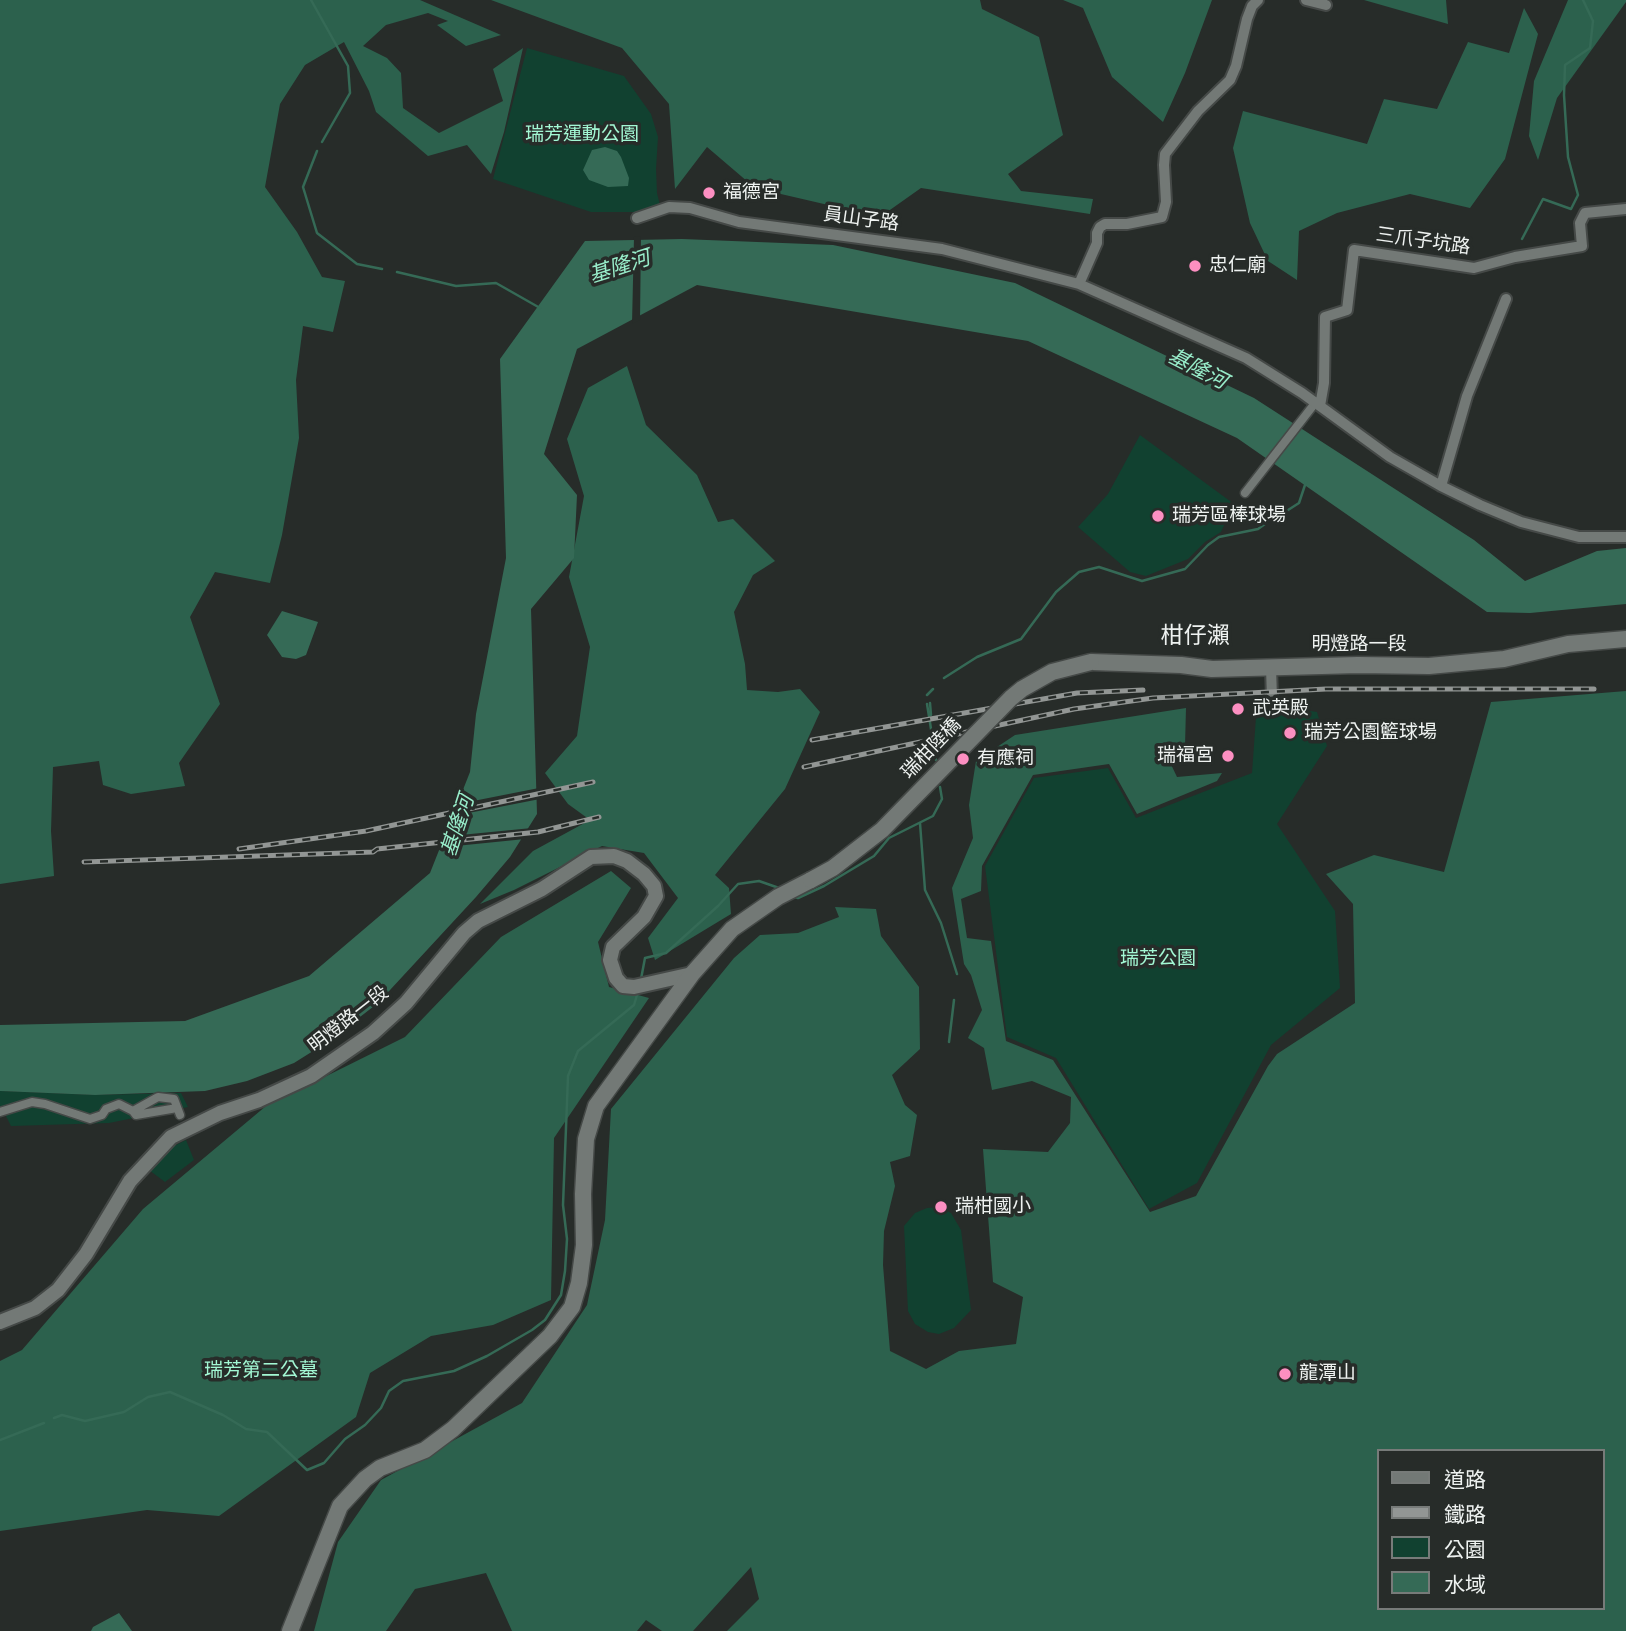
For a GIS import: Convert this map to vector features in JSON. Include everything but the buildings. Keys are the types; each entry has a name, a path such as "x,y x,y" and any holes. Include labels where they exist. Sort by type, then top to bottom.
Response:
{"main road":[{"name":"明燈路一段","path":"1091,662 1212,668 1429,666 1504,659 1568,643 1626,639"},
{"name":"瑞柑陸橋","path":"692,974 732,929 778,897 833,868 882,830 1016,694 1052,672 1091,662"},
{"path":"290,1631 340,1506 365,1479 380,1468 425,1450 453,1429 543,1344 572,1307 579,1283 584,1245 586,1139 596,1107 692,974"}],"street":[{"path":"1258,0 1252,6 1247,19 1230,80 1198,111 1165,154 1166,202 1162,217 1127,224 1105,224 1100,227 1097,243 1079,284 1246,358 1390,457 1441,486 1521,522 1579,537 1626,537"},
{"path":"1306,0 1326,5"},
{"name":"員山子路","path":"637,218 669,207 690,208 739,222 942,249 1079,284"},
{"name":"三爪子坑路","path":"1316,406 1324,383 1325,317 1347,310 1354,250 1474,268 1515,257 1582,246 1580,223 1585,213 1626,209"},
{"path":"1441,486 1466,396 1506,299"},
{"path":"1245,493 1316,406"},
{"path":"1098,656 1159,658 1212,668 1173,671 1090,668 1038,685 1015,686 1049,666 1098,656"},
{"path":"1271,667 1272,699"},
{"path":"947,753 958,761"},
{"name":"明燈路一段","path":"0,1322 35,1308 58,1290 86,1254 130,1181 171,1137 220,1113 259,1100 311,1076 373,1033 405,1003 464,933 478,922 542,889 591,857 614,856 627,861 644,874 654,887 656,897 644,917 613,947 610,960 616,978 623,986 634,987 692,974"},
{"path":"0,1112 32,1102 90,1119 119,1104 136,1115 178,1111 174,1099 158,1097 133,1111"}],"green space":[{"path":"0,0 420,0 501,35 466,46 437,25 448,21 428,13 386,25 363,46 387,58 401,73 403,108 439,133 503,101 493,69 523,48 504,132 491,174 467,145 428,156 376,112 369,91 344,42 305,65 280,104 265,187 297,232 322,277 345,281 333,332 303,326 296,380 299,438 282,535 270,583 215,572 190,617 220,704 179,763 185,786 131,794 103,785 99,761 53,767 51,831 54,876 0,884"},
{"path":"491,0 980,0 982,9 1039,37 1063,135 1008,174 1021,191 1093,199 1090,214 921,188 880,217 755,188 707,147 675,189 669,104 622,48"},
{"path":"1063,0 1212,0 1185,73 1163,122 1112,77 1083,8"},
{"path":"1364,0 1446,0 1448,24"},
{"path":"1568,0 1626,2 1557,98 1538,160 1529,136 1534,81"},
{"path":"1524,8 1538,34 1505,159 1470,208 1410,194 1337,213 1299,231 1297,280 1268,261 1250,223 1233,148 1243,111 1367,144 1384,99 1437,109 1468,42 1509,53"},
{"name":"瑞芳運動公園","path":"527,48 624,76 651,114 658,137 656,169 660,205 636,212 591,212 493,179"},
{"path":"627,366 646,425 697,475 718,522 733,519 775,561 753,575 734,612 745,664 747,690 778,692 800,689 820,712 785,789 715,875 729,888 731,914 655,960 648,938 678,898 644,853 602,846 480,904 533,851 590,820 568,804 545,773 577,736 590,647 569,577 584,496 567,439 588,388"},
{"name":"瑞芳區棒球場","path":"1140,435 1234,504 1221,532 1205,542 1188,559 1146,576 1130,572 1078,527 1108,494"},
{"path":"1626,691 1626,1631 727,1631 759,1599 751,1567 693,1631 662,1631 646,1620 637,1631 512,1631 486,1573 415,1589 386,1631 314,1631 338,1542 381,1480 522,1403 587,1305 605,1220 611,1109 734,958 760,935 798,933 839,917 835,907 876,909 881,936 919,987 920,1049 892,1075 905,1105 917,1115 910,1156 890,1162 895,1186 884,1231 883,1265 890,1351 926,1369 959,1351 1016,1344 1023,1297 993,1282 983,1149 1048,1152 1070,1123 1071,1097 1032,1081 992,1090 984,1048 968,1038 982,1010 971,975 964,964 952,888 973,838 969,805 976,761 1015,735 1186,708 1185,746 1167,756 1177,777 1222,773 1217,781 1137,814 1109,764 1033,775 982,866 981,891 961,899 967,938 991,941 1006,1041 1053,1060 1150,1212 1196,1196 1277,1054 1355,1003 1353,904 1326,874 1374,855 1444,872 1491,702"},
{"name":"瑞芳公園","path":"1257,703 1317,712 1327,746 1277,824 1335,911 1340,988 1271,1045 1197,1183 1149,1209 1056,1058 1007,1037 985,866 1034,778 1108,768 1136,818 1252,773"},
{"name":"瑞芳第二公墓","path":"611,871 631,888 598,942 609,987 649,998 554,1138 551,1300 493,1325 431,1336 370,1373 356,1417 219,1516 147,1510 0,1531 0,1361 22,1350 143,1209 266,1106 405,1037 501,937"},
{"path":"0,1091 95,1095 181,1093 188,1107 109,1123 11,1126 5,1114 0,1114"},
{"path":"186,1140 194,1160 165,1182 149,1170 174,1146"},
{"path":"940,1207 951,1213 961,1230 971,1310 954,1328 939,1334 928,1332 915,1324 908,1311 904,1226 915,1213"}],"water":[{"path":"605,147 617,151 621,157 629,178 628,186 608,187 589,180 583,170 592,150"},
{"name":"基隆河","path":"682,239 833,245 1015,283 1254,398 1474,540 1525,581 1597,551 1626,548 1626,604 1530,613 1487,612 1237,438 1028,341 697,285 577,349 544,454 577,495 574,558 531,609 537,814 510,857 476,897 378,1003 329,1041 294,1063 247,1081 205,1091 95,1095 0,1091 0,1025 185,1021 309,976 430,873 470,772 476,714 506,558 500,359 585,241"},
{"path":"282,611 318,622 306,655 296,659 282,657 267,635"},
{"path":"119,1613 132,1631 91,1631 93,1627"}],"pier":[{"path":"641,236 640,320 632,324 634,237"},
{"path":"539,788 540,799 448,817 453,805"},
{"path":"532,828 525,839 436,848 440,837"}],"waterway":[{"path":"311,0 348,66 350,93 322,142"},
{"path":"1522,239 1543,199 1571,209 1578,195 1568,157 1564,95 1565,65 1590,48 1593,21 1583,0"},
{"path":"317,151 303,187 317,233 357,264 382,269"},
{"path":"397,272 456,286 496,283 540,308"},
{"path":"1274,519 1299,503 1306,482"},
{"path":"944,678 977,657 1021,639 1056,592 1079,572 1099,567 1142,581 1185,569 1219,537 1258,529 1265,524"},
{"path":"927,695 933,689"},
{"path":"930,703 931,715"},
{"path":"927,704 936,760"},
{"path":"795,897 824,886 874,856 889,838 933,816 942,799 940,787"},
{"path":"920,823 925,890 941,923 957,974"},
{"path":"641,979 645,958 666,953 738,884 759,881 779,888"},
{"path":"54,1418 62,1415 85,1421 124,1412 148,1397 170,1392 223,1415 246,1429 267,1432 307,1470 324,1463 345,1439 365,1425 381,1408 389,1391 403,1381 454,1371 532,1330 545,1320 561,1295 565,1271 567,1239 563,1205 568,1076 578,1051 634,1005 637,995"},
{"path":"949,1042 954,1000"},
{"path":"0,1440 44,1423"}],"railway":[{"path":"804,767 1074,709 1153,698 1326,689 1594,689"},
{"path":"812,740 1077,693 1143,690"},
{"path":"239,849 366,831 593,782"},
{"path":"84,862 373,852 377,849 538,832 599,817"}],"place":[{"name":"福德宮","path":"709,193"},
{"name":"忠仁廟","path":"1195,266"},
{"name":"瑞芳區棒球場","path":"1158,516"},
{"name":"武英殿","path":"1238,709"},
{"name":"瑞芳公園籃球場","path":"1290,733"},
{"name":"瑞福宮","path":"1228,756"},
{"name":"有應祠","path":"963,759"},
{"name":"瑞柑國小","path":"941,1207"},
{"name":"龍潭山","path":"1285,1374"}],"district":[{"name":"柑仔瀨","path":"1195,637"}]}
